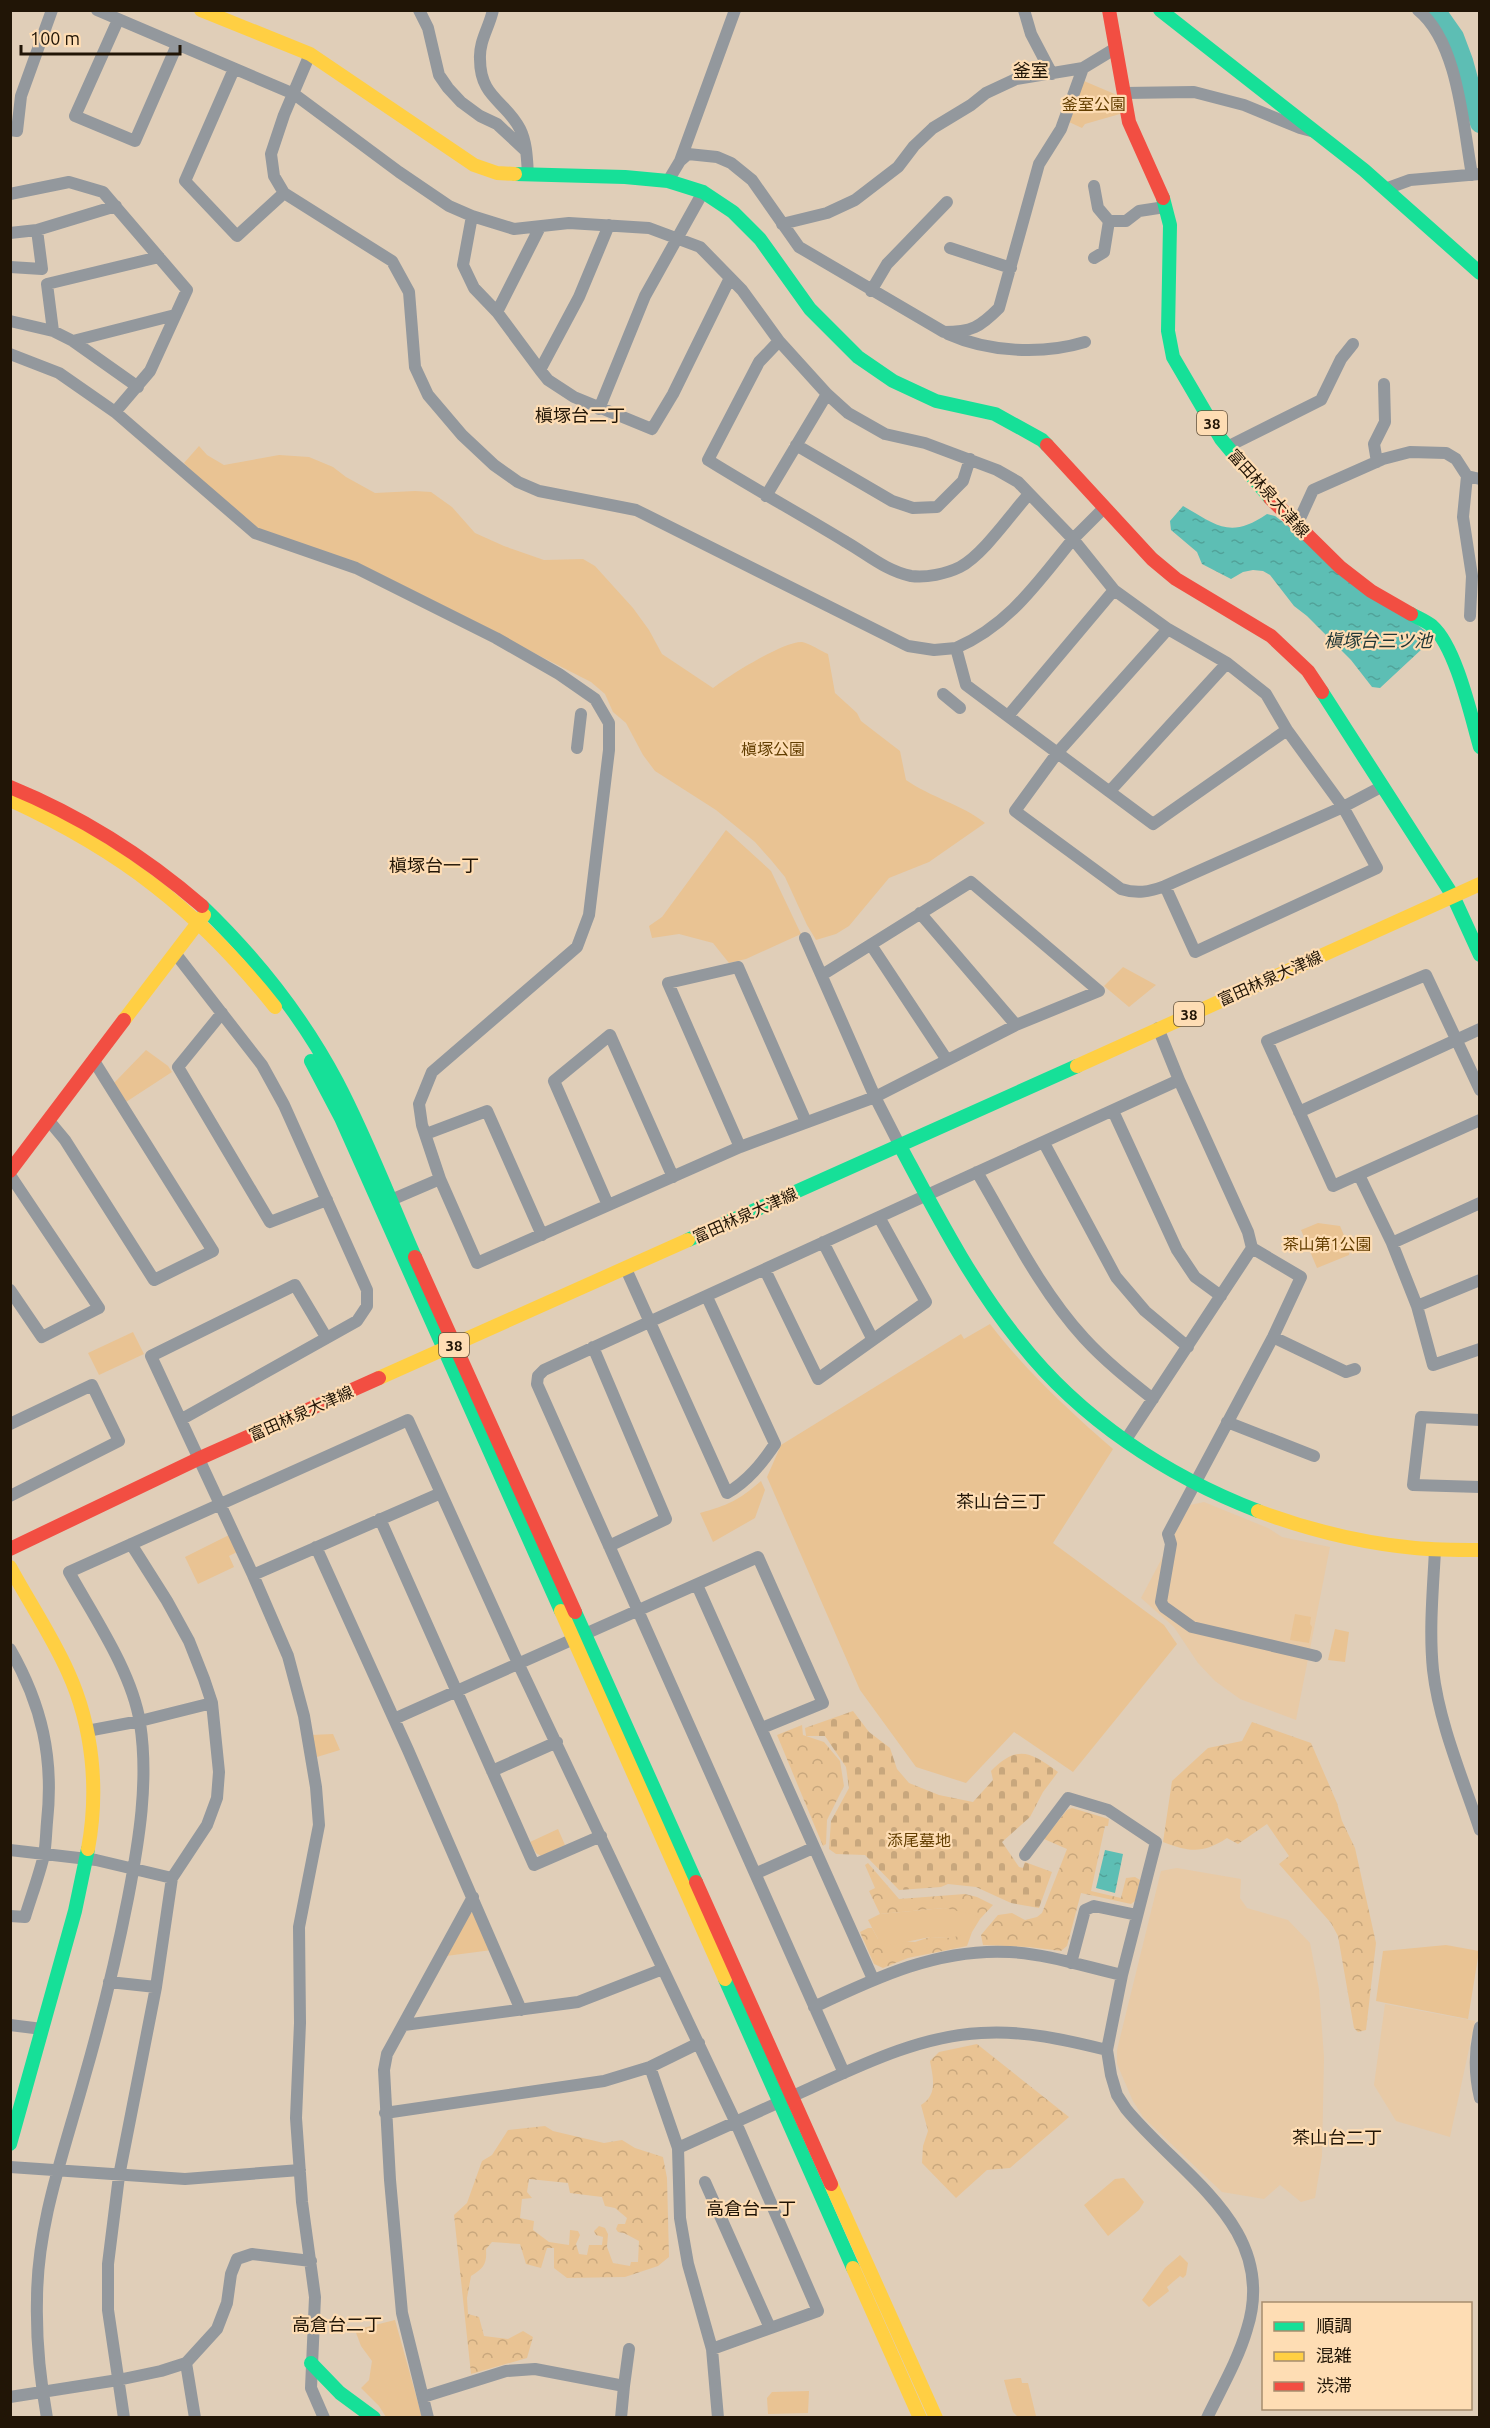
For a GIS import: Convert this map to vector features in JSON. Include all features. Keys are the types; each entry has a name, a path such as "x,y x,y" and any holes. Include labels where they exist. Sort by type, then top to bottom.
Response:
{"street":[{"path":"10,130 17,130 21,96 52,10"},
{"path":"97,10 294,94 399,172 449,206 472,216 514,229 569,223 649,228 700,247 742,290 779,341 827,394 848,413 885,434 925,443 970,459 998,470 1018,482 1073,539 1114,590 1168,629 1227,663 1266,694 1287,730 1343,807 1377,868 1195,952 1165,886"},
{"path":"201,10 310,54 474,165 497,173 625,177 669,181 703,192 733,212 760,239 810,309 858,357 893,381 936,401 995,414 1042,440 1152,559 1176,579 1270,636 1308,671 1453,896 1479,955"},
{"path":"419,10 428,28 439,75 448,88 480,117 497,124 526,151"},
{"path":"493,10 480,45 482,76 487,90 520,128 526,151 528,175"},
{"path":"669,181 680,160 735,10"},
{"path":"1024,10 1031,34 1052,74"},
{"name":"富田林泉大津線","path":"1109,10 1129,122 1165,207 1170,225 1168,331 1173,357 1227,447 1252,478 1297,525 1340,567 1371,591 1432,626 1446,645 1473,709 1479,747"},
{"path":"1160,10 1388,188 1479,273"},
{"path":"1388,188 1410,180 1475,174 1451,60 1431,21 1418,10"},
{"path":"118,20 75,116 135,141 177,45"},
{"path":"782,224 827,213 855,200 898,167 914,146 933,128 986,93 1016,79 1083,68 1116,48"},
{"path":"310,54 284,115 271,154 274,176 284,193 392,261 409,292 415,367 428,395 462,435 494,465 518,482 539,491 636,510 908,646 934,650 956,648 991,630 1016,609 1073,539 1104,508"},
{"path":"944,332 966,332 984,323 999,308 1039,164 1061,129 1083,68"},
{"path":"234,69 185,181 237,236 284,193"},
{"path":"1124,93 1194,92 1244,105 1300,128 1319,133"},
{"path":"680,160 688,154 717,157 731,163 752,180 800,247 871,291 964,341 1007,348 1054,349 1085,342"},
{"path":"10,194 69,182 103,192 187,290 150,371 115,412"},
{"path":"1094,186 1098,208 1109,221 1104,252 1094,258"},
{"path":"599,409 645,296 703,192"},
{"path":"871,291 887,264 947,202"},
{"path":"10,233 37,230 116,206"},
{"path":"1109,221 1126,221 1139,211 1165,207"},
{"path":"472,216 463,265 474,288 497,312 548,380 574,397 599,409 652,429 673,394 730,278"},
{"path":"540,370 579,297 609,225"},
{"path":"497,312 540,227"},
{"path":"37,230 42,269 47,284 52,331"},
{"path":"950,248 1011,268"},
{"path":"47,284 159,257"},
{"path":"10,267 42,269"},
{"path":"73,341 175,315"},
{"path":"10,321 52,331 73,341 138,387"},
{"path":"779,341 759,362 708,460 766,496 890,570 913,576 939,574 960,567 975,556 1029,494"},
{"path":"1227,447 1321,400 1341,359 1353,344"},
{"path":"10,354 59,373 115,412 255,533 356,567 496,638 559,674 595,699 609,723 609,750 590,915 577,947 432,1072 419,1104 440,1179 477,1263 740,1147 875,1097 1016,1025 1099,991 971,882 822,975"},
{"path":"1377,462 1374,444 1385,422 1384,384"},
{"path":"766,496 827,394"},
{"path":"796,445 892,501 913,508 938,507 963,481 970,459"},
{"path":"1297,525 1313,490 1377,462 1410,452 1446,453 1456,459 1473,477 1463,517 1472,576 1470,616"},
{"path":"1008,716 1114,590"},
{"path":"1168,629 1058,752 1015,811 1121,889 1129,892 1148,892 1343,807 1383,786"},
{"path":"956,648 966,685 1153,824 1287,730"},
{"path":"1110,790 1227,663"},
{"path":"943,694 960,708"},
{"path":"577,748 580,714"},
{"path":"10,787 27,793 116,840 192,897 203,916 251,975 298,1039 321,1078 449,1347 786,2099 936,2418"},
{"path":"10,800 62,824 106,849 203,916 253,958 301,1024 337,1082 391,1200 449,1347"},
{"name":"富田林泉大津線","path":"10,1549 198,1459 626,1269 1479,884"},
{"path":"920,913 1016,1025"},
{"path":"10,1290 42,1337 99,1308 10,1173 203,916"},
{"path":"805,938 875,1097 926,1195 970,1272 1021,1344 1081,1406 1125,1441 1194,1484 1273,1517 1320,1532 1370,1542 1435,1550 1479,1550"},
{"path":"871,945 947,1060"},
{"path":"175,953 262,1065 284,1106 367,1290 367,1306 357,1322 326,1337 182,1419"},
{"path":"740,1147 668,983 738,966 806,1122"},
{"path":"1479,1090 1426,975 1268,1041 1333,1186 1479,1120"},
{"path":"222,1013 178,1067 270,1222 327,1200"},
{"path":"1158,1028 1248,1232 1252,1248 1301,1277 1273,1337 1168,1534 1171,1544 1161,1596 1164,1607 1192,1627 1316,1656"},
{"path":"1299,1112 1479,1029"},
{"path":"608,1205 554,1081 610,1035 673,1177"},
{"path":"50,1122 65,1140 154,1280 213,1251 94,1061"},
{"path":"844,2073 757,1873 537,1384 538,1376 544,1370 593,1347 708,1297 823,1242 1179,1080"},
{"path":"426,1134 487,1111 542,1235"},
{"path":"1113,1111 1177,1250 1195,1276 1221,1296"},
{"path":"1044,1143 1116,1277 1145,1311 1188,1347"},
{"path":"977,1172 1050,1295 1083,1338 1117,1371 1153,1399"},
{"path":"1359,1175 1392,1243 1417,1306 1433,1365 1479,1349"},
{"path":"391,1200 440,1179"},
{"path":"1392,1243 1479,1203"},
{"path":"765,1270 818,1379 926,1302 879,1217"},
{"path":"823,1242 873,1340"},
{"path":"1125,1441 1252,1248"},
{"path":"626,1269 728,1493 759,1467 776,1444 708,1297"},
{"path":"1417,1306 1479,1280"},
{"path":"324,2418 311,2388 315,2297 302,2202 296,2118 300,2023 299,1927 315,1857 319,1815 310,1751 288,1656 182,1419 151,1356 295,1285 326,1337"},
{"path":"1273,1337 1346,1372 1355,1369"},
{"path":"593,1347 666,1519 609,1546"},
{"path":"10,1424 92,1385 120,1441 10,1496"},
{"path":"1479,1420 1421,1417 1413,1485 1479,1487"},
{"path":"47,2418 38,2362 36,2299 41,2251 57,2169 84,2079 109,1982 134,1869 143,1797 144,1756 140,1721 117,1656 69,1572 408,1420 518,1663 736,2123 818,2311 712,2349"},
{"path":"1227,1422 1314,1456"},
{"path":"253,1575 441,1493"},
{"path":"380,1519 534,1865 601,1836"},
{"path":"124,2418 108,2310 108,2264 119,2176 156,1987 172,1878 207,1825 217,1798 219,1772 212,1702 189,1641 167,1600 131,1544"},
{"path":"316,1547 521,2010"},
{"path":"1435,1550 1431,1638 1434,1672 1444,1719 1479,1830"},
{"path":"394,1719 758,1557 823,1703 762,1728"},
{"path":"10,1567 63,1661 76,1694 87,1731 94,1796 88,1859 10,2144"},
{"path":"697,1585 873,1979"},
{"path":"10,1649 30,1685 42,1724 49,1759 50,1797 44,1853 25,1917 10,1916"},
{"path":"87,1731 140,1721 212,1702"},
{"path":"492,1772 557,1742"},
{"path":"1025,1855 1068,1798 1108,1810 1156,1842 1122,1976 1107,2050 1117,2095 1126,2109 1232,2220 1248,2256 1253,2285 1248,2328 1207,2418"},
{"path":"757,1873 813,1848"},
{"path":"10,1850 88,1859 172,1878"},
{"path":"429,2418 402,2313 385,2113 384,2070 387,2054 472,1897"},
{"path":"1071,1963 1085,1910 1094,1906 1137,1915"},
{"path":"814,2007 903,1967 942,1957 973,1953 1011,1952 1071,1963 1122,1976"},
{"path":"404,2025 578,2002 663,1969"},
{"path":"109,1982 156,1987"},
{"path":"10,2025 42,2029"},
{"path":"1479,2027 1474,2070 1479,2098"},
{"path":"678,2148 844,2073 900,2050 940,2039 979,2033 1047,2036 1107,2050"},
{"path":"385,2113 604,2081 650,2067 699,2043"},
{"path":"650,2067 678,2148 680,2218 688,2264 712,2349 718,2418"},
{"path":"786,2099 920,2418"},
{"path":"10,2167 185,2179 300,2170"},
{"path":"705,2182 770,2328"},
{"path":"10,2397 118,2380 186,2363 217,2329 227,2302 231,2274 237,2259 252,2254 310,2261"},
{"path":"621,2418 628,2349"},
{"path":"186,2363 195,2418"},
{"path":"311,2363 340,2393 364,2408 374,2418"},
{"path":"423,2397 506,2371 535,2369 624,2386"}],"shaded area":[{"path":"1204,1502 1268,1528 1282,1537 1330,1547 1296,1720 1240,1699 1215,1681 1198,1663 1174,1627 1141,1598 1190,1505"},
{"path":"1177,1868 1241,1879 1240,1898 1247,1908 1288,1920 1310,1943 1319,1989 1324,2057 1322,2156 1315,2198 1301,2202 1280,2185 1264,2199 1222,2192 1143,2117 1133,2101 1117,2064 1117,2050 1161,1871"},
{"path":"1385,2004 1475,2021 1450,2137 1396,2121 1374,2085"}],"green space":[{"name":"釜室公園","path":"1084,81 1117,95 1120,114 1085,124 1082,128 1069,122"},
{"name":"槇塚公園","path":"199,446 207,455 224,465 279,455 309,457 333,467 375,493 431,492 452,507 475,533 504,546 544,560 583,559 595,566 633,608 649,630 662,654 713,688 743,668 783,647 802,642 811,645 828,654 835,693 857,713 861,721 900,751 906,780 967,811 985,823 929,862 889,878 849,926 836,934 816,940 785,877 771,860 755,842 716,810 655,771 643,755 626,723 613,712 605,694 591,682 349,559 288,541 253,525 208,488 184,463"},
{"path":"726,830 771,871 801,934 746,959 729,963 713,943 679,934 652,938 649,926 662,917"},
{"path":"1123,967 1156,985 1129,1007 1104,986"},
{"path":"146,1050 168,1066 172,1072 126,1102 114,1083"},
{"name":"茶山第1公園","path":"1318,1223 1340,1226 1350,1249 1349,1255 1317,1268 1301,1230"},
{"path":"990,1324 1048,1390 1113,1449 1053,1543 1164,1625 1177,1644 1073,1772 1014,1732 966,1783 916,1767 860,1690 767,1477 781,1445 961,1334 964,1339"},
{"path":"133,1332 144,1354 99,1375 88,1353"},
{"path":"761,1481 765,1490 755,1518 713,1542 700,1513 732,1501"},
{"path":"229,1535 237,1552 229,1556 234,1567 198,1584 185,1557"},
{"path":"1295,1614 1311,1617 1309,1643 1290,1640"},
{"path":"1335,1629 1349,1632 1345,1662 1328,1660"},
{"name":"添尾墓地","path":"853,1711 869,1732 890,1748 897,1769 909,1783 939,1795 973,1802 993,1780 991,1771 1000,1762 1017,1754 1032,1756 1058,1772 1043,1792 1030,1817 1002,1842 1019,1867 1023,1868 1025,1862 1052,1872 1039,1908 1011,1903 976,1887 948,1884 941,1887 899,1890 865,1855 836,1854 829,1849 831,1821 849,1788 846,1767 825,1736 806,1736 805,1728"},
{"path":"1252,1722 1311,1743 1355,1848 1376,1943 1366,2030 1358,2032 1354,2028 1338,1936 1331,1923 1279,1864 1289,1856 1267,1824 1238,1844 1227,1838 1211,1847 1196,1850 1163,1842 1172,1781 1208,1748 1242,1741"},
{"path":"802,1725 803,1735 824,1742 840,1761 844,1786 827,1820 826,1844 823,1846 777,1735"},
{"path":"333,1734 340,1750 317,1757 311,1735"},
{"path":"1072,1808 1109,1819 1108,1826 1105,1826 1091,1891 1121,1898 1126,1878 1135,1877 1140,1880 1135,1901 1131,1904 1081,1893 1067,1946 1061,1951 983,1945 981,1935 998,1915 1012,1913 1025,1920 1042,1913 1067,1849 1044,1839 1067,1810"},
{"path":"558,1829 565,1845 541,1856 536,1853 530,1842"},
{"path":"868,1863 899,1899 965,1894 993,1905 980,1919 944,1908 880,1914 869,1891 875,1888 865,1865"},
{"path":"944,1908 975,1915 980,1919 972,1932 966,1935 947,1938 930,1937 891,1945 878,1939 868,1920 880,1914"},
{"path":"473,1912 492,1950 446,1956 470,1913"},
{"path":"872,1928 878,1939 915,1942 930,1937 947,1938 972,1932 967,1946 908,1958 883,1968 874,1964 860,1932"},
{"path":"1446,1945 1479,1951 1468,2019 1376,2001 1383,1951"},
{"path":"977,2044 1069,2117 1010,2168 987,2170 956,2198 922,2163 923,2146 928,2131 921,2105 932,2091 930,2061 939,2052"},
{"path":"545,2126 553,2131 604,2143 622,2140 635,2148 663,2157 667,2178 669,2257 658,2266 625,2277 567,2278 554,2268 554,2248 547,2248 541,2268 526,2264 520,2244 492,2242 486,2249 484,2265 471,2276 467,2298 468,2314 479,2317 484,2336 508,2339 523,2331 533,2337 527,2358 471,2374 454,2215 467,2203 482,2161 492,2155 508,2130","holes":["529,2179 568,2183 570,2193 602,2197 605,2206 615,2208 627,2218 625,2224 618,2224 616,2229 639,2241 638,2262 631,2262 630,2266 613,2263 607,2247 608,2234 605,2228 599,2226 594,2231 596,2235 603,2237 602,2245 589,2245 587,2255 579,2254 576,2244 580,2235 578,2231 570,2230 569,2245 549,2242 533,2230 534,2221 520,2218 522,2199 532,2198 527,2192"]},
{"path":"1124,2178 1144,2202 1139,2210 1108,2236 1084,2205 1115,2179"},
{"path":"1180,2255 1188,2263 1186,2275 1183,2278 1180,2276 1167,2287 1169,2291 1149,2307 1142,2300 1165,2268"},
{"path":"395,2320 422,2417 386,2417 379,2406 361,2388 369,2380 372,2361 361,2346 355,2330"},
{"path":"1021,2378 1022,2383 1028,2383 1036,2416 1018,2417 1013,2412 1004,2380"},
{"path":"809,2391 808,2413 768,2414 767,2398 772,2392"}],"water":[{"name":"槇塚台三ツ池","path":"1183,506 1215,524 1233,528 1254,522 1267,514 1275,516 1428,633 1421,645 1423,648 1380,688 1372,687 1351,660 1294,606 1270,575 1263,571 1253,570 1243,572 1231,579 1202,564 1197,552 1171,530 1170,521"},
{"path":"1105,1850 1123,1854 1115,1893 1096,1888"}],"waterway":[{"path":"1435,10 1454,37 1480,123"},
{"path":"1476,111 1480,105"}],"traffic: fast":[{"path":"1160,10 1364,170 1480,273"},
{"path":"515,174 625,177 668,181 703,192 733,212 760,239 810,309 858,357 893,381 936,401 995,414 1047,445"},
{"path":"1163,198 1170,225 1168,331 1173,357 1221,439 1270,498"},
{"path":"1411,614 1432,626 1448,649 1462,683 1480,747"},
{"path":"1322,692 1453,896 1480,955"},
{"path":"202,906 259,967 309,1034 337,1082 358,1125 415,1257"},
{"path":"311,1061 341,1118 561,1611"},
{"path":"688,1240 1077,1066"},
{"path":"900,1146 941,1222 985,1295 1019,1341 1069,1396 1097,1420 1158,1462 1191,1481 1258,1511"},
{"path":"575,1612 696,1882"},
{"path":"10,2144 75,1911 88,1849"},
{"path":"725,1979 853,2268"},
{"path":"311,2363 340,2393 374,2418"}],"traffic: slow":[{"path":"201,10 310,54 474,165 497,173 515,174"},
{"path":"10,800 88,840 156,887 217,941 275,1007"},
{"path":"1077,1066 1480,884"},
{"path":"124,1020 204,915"},
{"path":"379,1378 688,1240"},
{"path":"1258,1511 1316,1530 1375,1543 1423,1549 1480,1550"},
{"path":"10,1567 62,1659 83,1715 92,1759 93,1782 88,1849"},
{"path":"561,1611 725,1979"},
{"path":"831,2184 936,2418"},
{"path":"853,2268 920,2418"}],"traffic: jam":[{"path":"1109,10 1129,122 1163,198"},
{"path":"1047,445 1152,559 1176,579 1271,636 1308,671 1322,692"},
{"path":"1270,498 1340,567 1371,591 1411,614"},
{"path":"10,787 87,824 158,870 202,906"},
{"path":"10,1171 124,1020"},
{"path":"415,1257 575,1612"},
{"path":"10,1549 198,1459 379,1378"},
{"path":"696,1882 831,2184"}],"district":[{"name":"釜室","path":"1031,70"},
{"name":"槇塚台二丁","path":"580,415"},
{"name":"槇塚台一丁","path":"434,865"},
{"name":"茶山台三丁","path":"1001,1501"},
{"name":"茶山台二丁","path":"1337,2137"},
{"name":"高倉台一丁","path":"751,2208"},
{"name":"高倉台二丁","path":"337,2324"}]}
